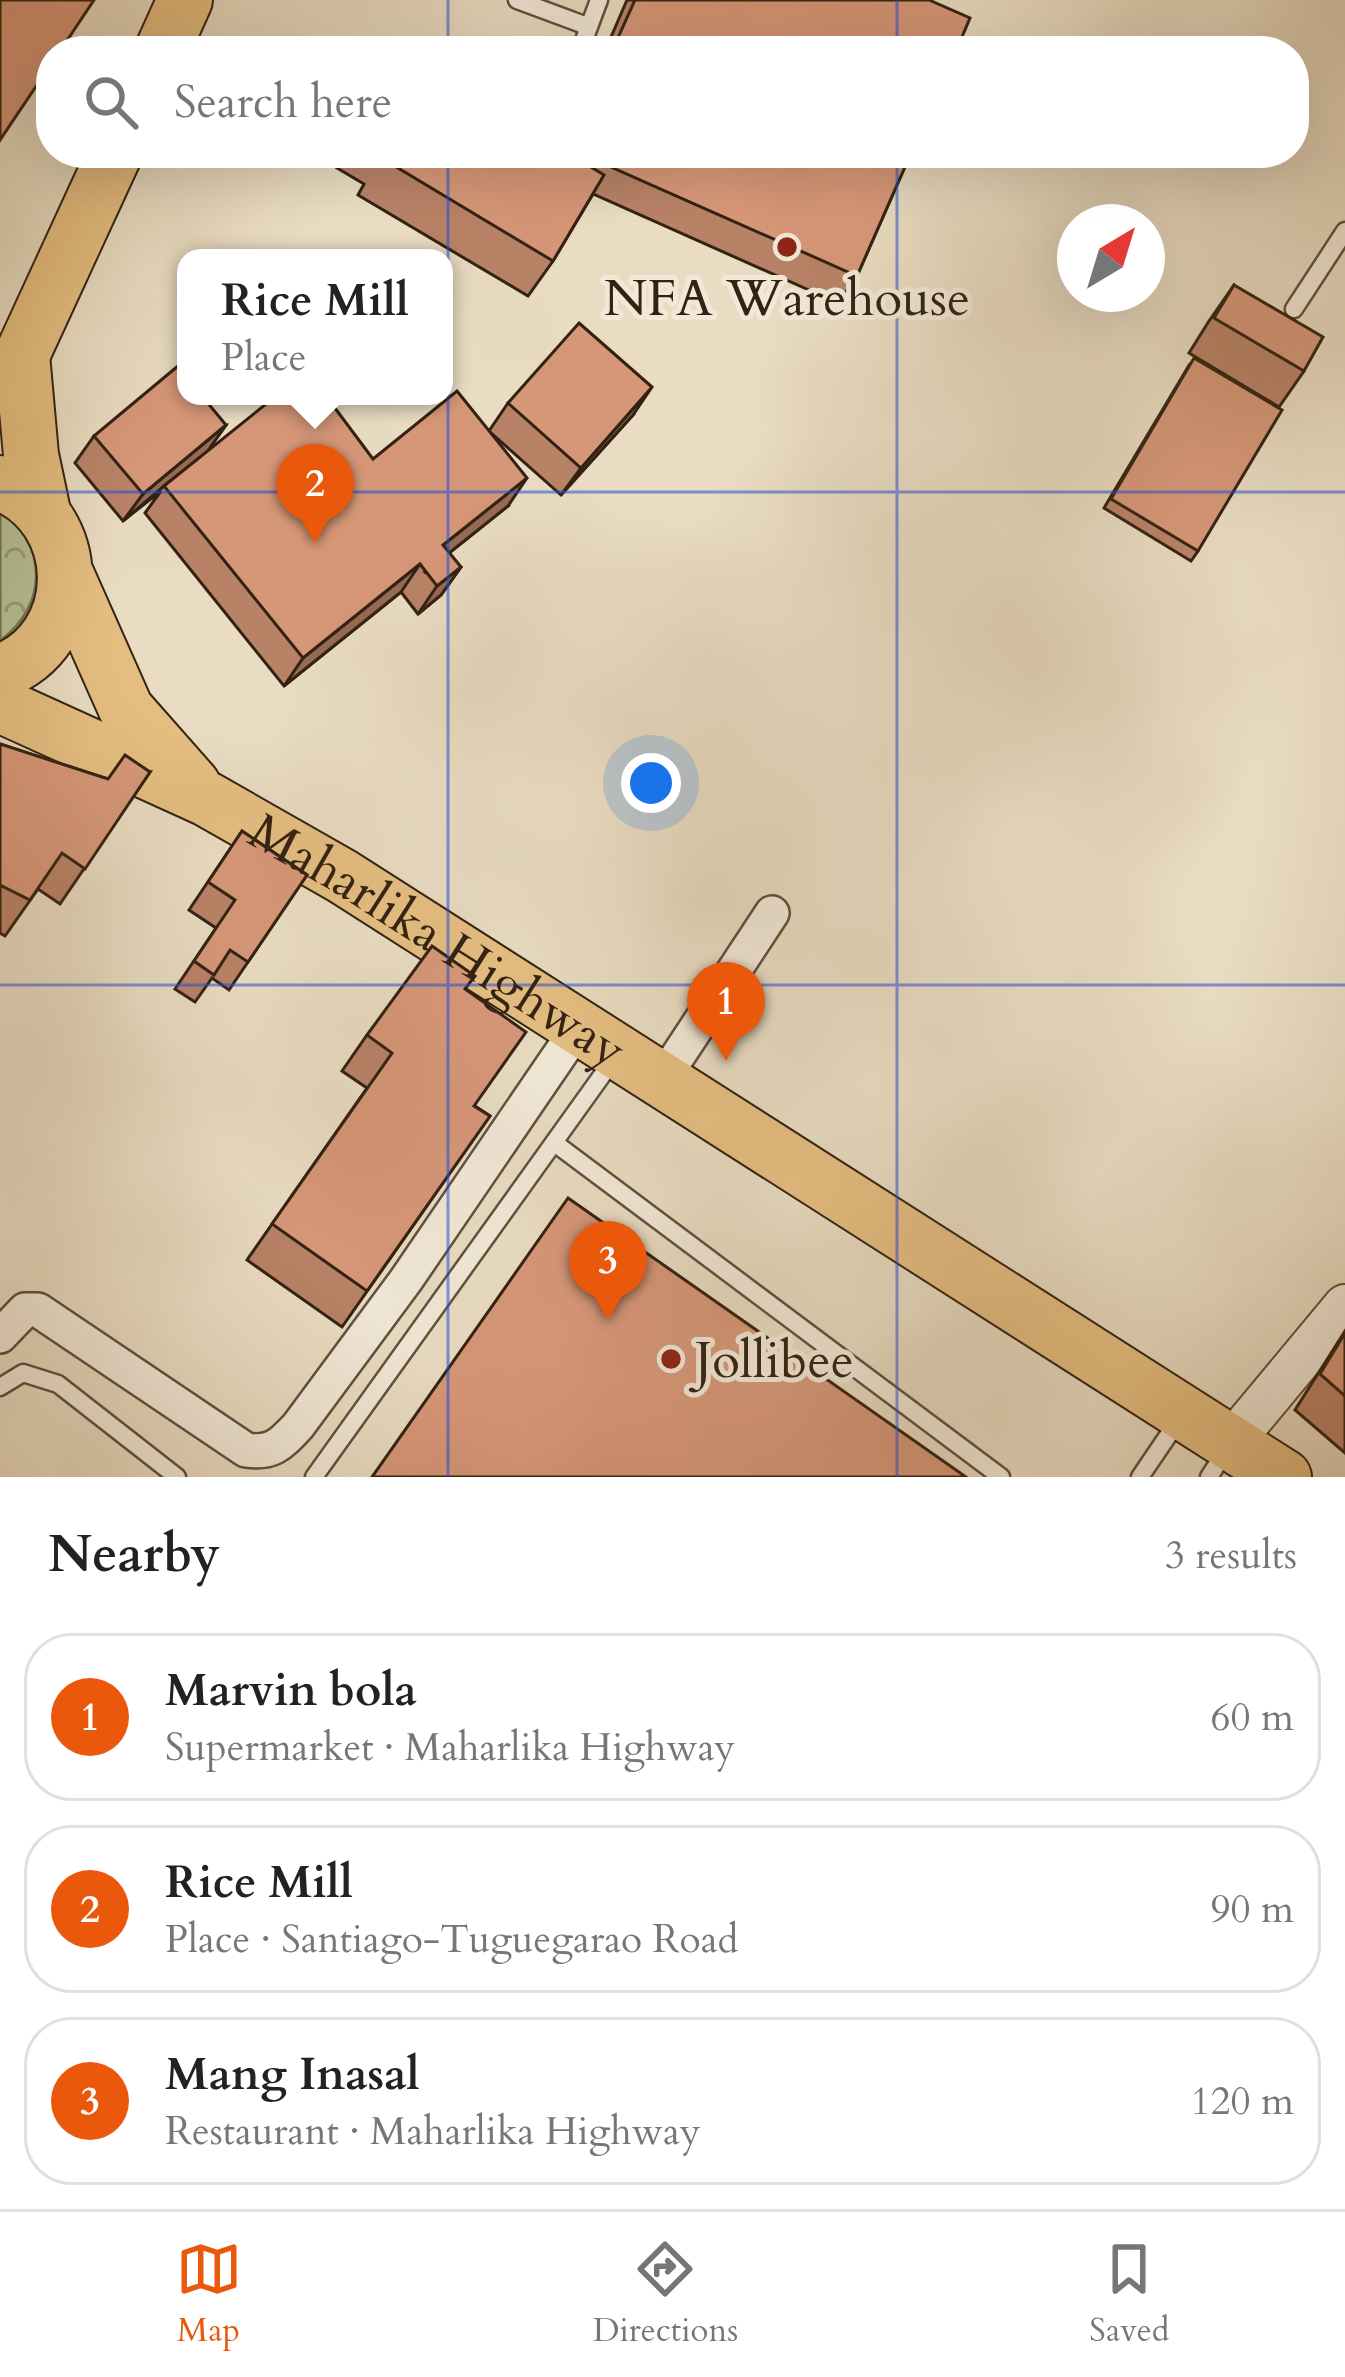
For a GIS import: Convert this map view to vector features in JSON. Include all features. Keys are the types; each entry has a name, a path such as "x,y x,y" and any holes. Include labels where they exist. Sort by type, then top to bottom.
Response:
{"main road":[{"path":"169,36 185,0"},
{"path":"109,168 11,369 32,455 22,498 61,542 68,576 126,709 207,800"},
{"path":"0,672 18,666 45,642 62,611 68,576"},
{"name":"Maharlika Highway","path":"0,705 207,800 342,876 1185,1412 1220,1460 1284,1477"}],"street":[{"path":"0,1336 25,1310 38,1310 245,1450 266,1453 298,1426 406,1280 619,1054 772,913"},
{"path":"1220,1460 1345,1306"}],"lane":[{"path":"517,0 587,26"},
{"path":"584,36 599,0"},
{"path":"1294,309 1345,231"},
{"path":"314,1477 619,1054"},
{"path":"556,1144 1001,1477"},
{"path":"0,1387 23,1373 58,1384 177,1477"},
{"path":"1140,1477 1185,1412"}],"green space":[{"path":"0,507 27,538 36,574 28,610 0,641"}],"building":[{"path":"0,0 94,0 70,36 36,36 36,86 0,140"},
{"path":"635,0 929,0 970,18 962,36 619,36"},
{"path":"398,168 593,168 604,175 553,261"},
{"path":"613,168 904,168 857,276"},
{"path":"1234,285 1323,337 1304,371 1214,318"},
{"path":"579,323 652,387 581,468 508,403"},
{"path":"1194,358 1282,410 1198,551 1111,499"},
{"path":"177,367 177,405 209,405 226,425 143,494 94,436"},
{"path":"457,391 527,478 443,545 461,567 437,586 420,564 303,658 164,486 265,405 333,405 373,459 440,405 453,405"},
{"path":"0,744 108,779 125,755 150,772 85,869 62,853 30,900 0,885"},
{"path":"242,831 307,875 248,962 230,950 214,975 194,961 235,900 208,882"},
{"path":"432,946 475,976 465,989 526,1032 474,1106 490,1116 367,1291 272,1224 392,1053 367,1035"},
{"path":"568,1198 966,1477 372,1477"},
{"path":"1345,1333 1345,1396 1320,1374"}],"place":[{"name":"NFA Warehouse","path":"787,247"},
{"name":"Rice Mill","path":"315,543"},
{"name":"Marvin bola","path":"726,1061"},
{"name":"Mang Inasal","path":"608,1320"},
{"name":"Jollibee","path":"671,1359"}]}
